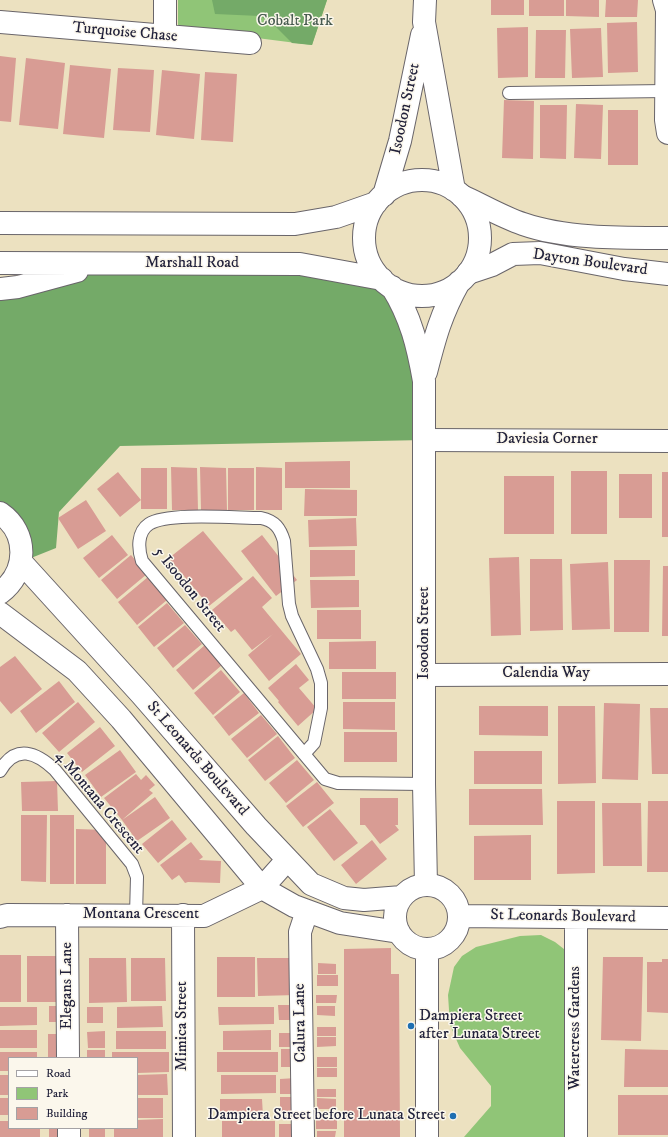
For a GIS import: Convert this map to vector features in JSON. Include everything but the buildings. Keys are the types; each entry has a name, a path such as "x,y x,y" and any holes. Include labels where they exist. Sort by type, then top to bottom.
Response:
{"street":[{"path":"165,0 165,36"},
{"name":"Isoodon Street","path":"424,0 424,22 458,193"},
{"path":"666,6 666,91 668,133"},
{"name":"Turquoise Chase","path":"0,22 250,43"},
{"name":"Isoodon Street","path":"380,199 402,129 424,22"},
{"path":"0,223 295,224 336,217 380,199 400,185 418,181 437,182 458,193 470,206 479,228 478,252 464,278 438,294 426,296 402,292 387,283 374,270 365,248 366,224 380,199"},
{"name":"Dayton Boulevard","path":"458,193 524,224 552,231 609,238 668,238"},
{"name":"Dayton Boulevard","path":"464,278 514,254 540,253 624,269 668,274"},
{"name":"Marshall Road","path":"0,263 300,264 387,283"},
{"path":"0,289 18,287 103,264"},
{"name":"Isoodon Street","path":"424,381 442,313 464,278"},
{"name":"Isoodon Street","path":"387,283 401,300 412,327 417,341 424,381 426,440 424,784 426,885"},
{"name":"Daviesia Corner","path":"426,440 668,441"},
{"path":"0,513 8,518 17,531 22,546 21,562 16,576 8,587 0,593"},
{"name":"St Leonards Boulevard","path":"21,562 141,694 287,860 311,884 344,898 364,900 402,896"},
{"name":"St Leonards Boulevard","path":"0,613 77,671 121,719 262,888 294,906 340,923 399,932"},
{"name":"Calendia Way","path":"425,675 668,674"},
{"name":"Montana Crescent","path":"0,916 204,916 262,888 287,860"},
{"path":"426,885 438,888 449,894 456,904 459,916 457,927 452,938 443,945 427,949 410,944 399,932 395,914 402,896 409,890 426,885"},
{"name":"Calura Lane","path":"303,1137 300,932 307,911"},
{"name":"Elegans Lane","path":"67,915 68,1057"},
{"name":"Mimica Street","path":"183,915 184,1137"},
{"name":"St Leonards Boulevard","path":"459,916 668,918"},
{"name":"Watercress Gardens","path":"576,918 576,1137"},
{"path":"427,949 427,1137"}],"lane":[{"path":"509,93 666,91"},
{"name":"5 Isoodon Street","path":"304,754 314,743 321,708 321,683 317,669 292,616 289,604 284,541 281,532 270,520 261,518 174,517 148,525 142,532 138,551 142,561 304,754 325,779 338,783 424,784"},
{"name":"4 Montana Crescent","path":"0,770 3,765 16,755 25,754 35,755 42,758 55,770 132,864 137,877 136,915"}],"green space":[{"name":"Cobalt Park","path":"178,0 327,0 312,45 178,28"},
{"path":"212,0 327,0 312,45 292,43 276,27 260,16 215,14"},
{"path":"103,264 294,264 402,292 425,440 120,446 59,512 56,548 21,562 0,514 0,289"},
{"path":"541,935 555,942 569,953 570,1137 464,1137 491,1106 491,1086 460,1048 450,1025 448,995 454,967 462,956 476,947 520,936"}],"place":[{"name":"Dampiera Street after Lunata Street","path":"411,1026"},
{"name":"Dampiera Street before Lunata Street","path":"453,1116"}]}
